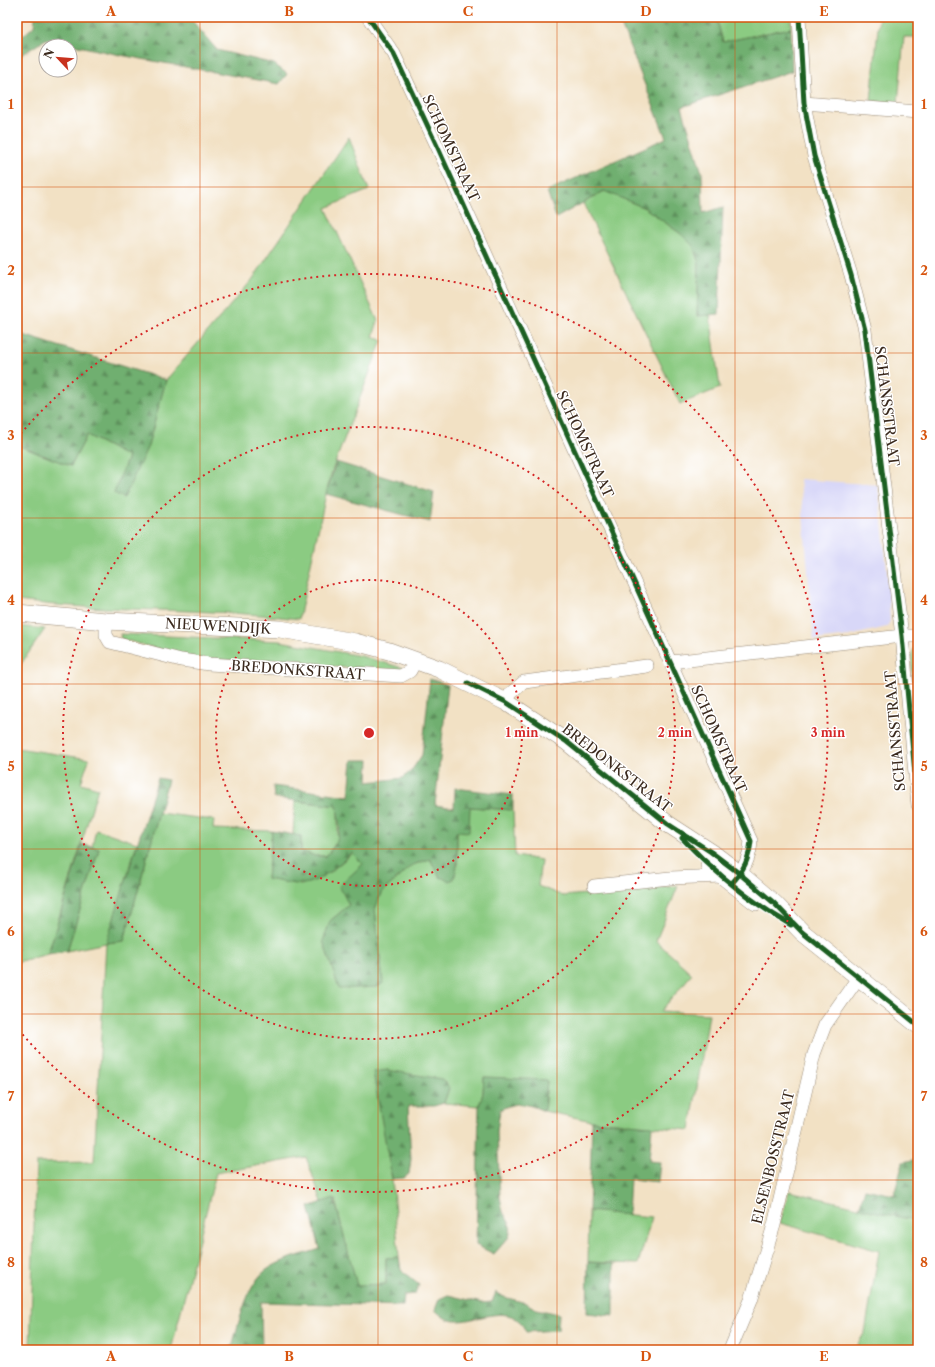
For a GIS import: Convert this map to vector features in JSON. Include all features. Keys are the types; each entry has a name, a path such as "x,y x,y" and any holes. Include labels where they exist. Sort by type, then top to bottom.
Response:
{"street":[{"name":"SCHOMSTRAAT","path":"368,17 394,54 432,135 751,841 750,857 731,878"},
{"name":"SCHANSSTRAAT","path":"799,17 804,103 814,156 851,275 865,330 902,636 918,806"},
{"path":"804,103 918,112"},
{"name":"NIEUWENDIJK","path":"17,614 106,621 280,629 355,642 416,660"},
{"name":"BREDONKSTRAAT","path":"106,621 106,635 110,642 181,660 209,664 401,676 410,671 416,660 468,683 506,702 567,742 668,824 704,861 731,878 768,912 802,932 858,978 918,1024"},
{"path":"671,662 902,636 918,636"},
{"path":"506,702 511,693 524,682 647,666"},
{"path":"594,886 670,878 731,878"},
{"name":"ELSENBOSSTRAAT","path":"730,1350 751,1300 774,1224 814,1054 825,1025 858,978"}],"shaded area":[{"path":"800,479 878,485 888,578 890,621 887,627 849,636 814,640"}],"green space":[{"path":"35,17 189,17 217,50 274,64 287,74 279,84 78,46 78,38 38,38 38,44 17,58 17,41 34,26"},
{"path":"618,17 716,17 723,42 791,28 792,71 682,107 702,173 703,213 723,207 719,314 697,316 699,263 693,246 681,234 645,208 604,191 556,218 547,191 666,138"},
{"path":"716,17 791,17 791,28 723,42"},
{"path":"879,17 918,17 918,37 904,37 898,103 871,101"},
{"path":"349,137 369,190 326,208 378,321 373,337 382,340 332,471 299,619 264,615 52,605 17,601 17,445 71,466 87,435 128,457 114,493 148,446 166,380 252,280"},
{"path":"605,191 645,208 681,234 693,246 699,263 697,316 710,315 720,388 680,404 583,203"},
{"path":"17,333 166,380 148,446 124,498 114,493 128,457 87,435 71,466 17,445"},
{"path":"336,462 434,492 430,522 326,494"},
{"path":"17,626 45,629 17,670"},
{"path":"120,634 280,641 361,656 403,668 400,671 193,658 121,639"},
{"path":"918,645 918,748 911,656 914,648"},
{"path":"430,679 448,685 435,805 454,808 455,788 513,795 513,810 470,807 469,832 457,831 457,866 454,879 449,881 440,877 430,859 412,865 381,893 375,909 383,983 378,987 339,989 323,941 330,921 349,905 339,886 363,864 352,853 328,873 314,881 292,884 267,879 272,831 301,836 301,851 315,856 326,856 338,839 339,833 337,806 274,798 273,786 349,796 352,760 369,760 368,782 403,778 411,771 422,755"},
{"path":"17,748 89,759 81,783 98,788 48,954 17,962"},
{"path":"158,778 168,780 124,941 106,943"},
{"path":"295,801 338,806 338,840 326,856 315,856 301,851 301,836 293,835"},
{"path":"470,807 513,810 515,856 541,860 538,886 563,896 678,886 656,941 692,974 661,1011 709,1014 690,1130 592,1121 544,1111 547,1081 484,1077 483,1093 479,1106 444,1103 449,1088 374,1072 392,1179 399,1257 386,1258 386,1284 356,1286 335,1199 322,1202 306,1157 216,1173 171,1350 30,1350 36,1163 94,1162 106,943 67,951 99,849 92,847 96,829 137,843 107,943 124,941 159,813 214,820 213,829 272,831 267,879 301,885 330,872 353,853 363,864 349,905 330,921 383,983 375,909 381,893 413,865 430,859 440,877 457,866 457,830"},
{"path":"82,844 99,849 67,951 48,954"},
{"path":"387,1070 442,1079 449,1088 444,1103 434,1106 408,1106 411,1159 409,1174 404,1178 392,1179 373,1072"},
{"path":"484,1077 547,1080 544,1111 533,1106 522,1104 512,1105 500,1110 497,1131 500,1197 503,1212 511,1226 509,1237 494,1254 476,1245 479,1106 483,1093"},
{"path":"592,1121 652,1126 649,1161 660,1162 658,1182 630,1179 628,1215 589,1211"},
{"path":"918,1159 918,1221 859,1208 865,1189 894,1195 903,1162"},
{"path":"789,1191 918,1221 918,1350 854,1350 865,1332 879,1251 780,1223"},
{"path":"334,1198 357,1285 386,1284 386,1258 399,1257 401,1270 419,1285 415,1294 404,1295 403,1306 261,1302 262,1350 231,1350 248,1297 258,1278 265,1271 278,1263 320,1249 309,1207"},
{"path":"589,1211 652,1217 638,1264 588,1262"},
{"path":"588,1262 614,1264 614,1316 587,1313"},
{"path":"496,1292 504,1297 526,1303 536,1309 559,1314 558,1330 526,1332 519,1321 512,1316 503,1315 457,1321 450,1320 443,1317 435,1310 439,1299 448,1295 482,1303 492,1302"}],"cycle path":[{"path":"368,17 394,54 438,148 751,841 745,864 732,883"},
{"path":"799,17 804,103 814,156 851,275 865,330 902,636 918,805"},
{"path":"468,683 506,702 567,742 668,824 711,852 740,874 774,903 802,932 918,1025"},
{"path":"682,838 694,851 734,886 791,925"}]}
